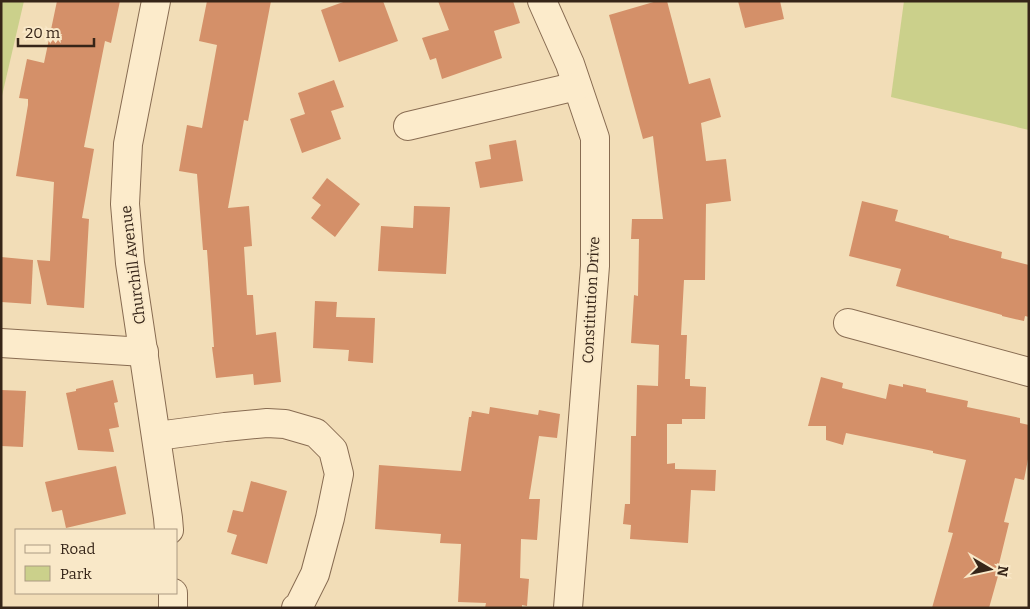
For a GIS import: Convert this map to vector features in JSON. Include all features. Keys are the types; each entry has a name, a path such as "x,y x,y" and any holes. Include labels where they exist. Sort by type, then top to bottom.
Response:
{"street":[{"name":"Churchill Avenue","path":"156,1 128,144 125,204 130,263 169,529"},
{"name":"Constitution Drive","path":"542,1 570,64 595,138 596,266 568,608"},
{"path":"408,126 577,86"},
{"path":"848,323 1029,372"},
{"path":"1,343 144,352"},
{"path":"156,436 267,423 285,424 316,433 333,450 339,474 330,518 315,574 299,606 296,608"},
{"path":"172,594 173,608"}],"green space":[{"path":"1,1 24,1 1,100"},
{"path":"904,1 1029,1 1029,130 891,97"}],"building":[{"path":"57,1 120,1 111,43 105,41 84,147 94,149 82,218 89,219 84,308 47,305 37,260 50,261 54,182 16,176 28,105 28,99 19,98 27,59 44,63"},
{"path":"207,1 271,1 248,121 244,120 228,208 249,206 252,246 244,247 247,295 253,295 256,335 276,332 281,382 254,385 253,374 216,378 212,347 214,347 207,250 203,250 197,174 179,171 187,125 202,128 217,45 199,41"},
{"path":"346,1 383,1 398,41 339,62 321,10"},
{"path":"438,1 513,1 520,23 494,31 502,58 442,79 436,58 430,60 422,38 449,30"},
{"path":"657,1 667,1 689,84 710,78 721,117 701,123 706,161 726,159 731,201 706,204 705,280 684,280 681,335 687,335 685,379 690,379 690,386 706,387 705,419 682,419 682,424 667,424 667,464 675,463 675,469 716,470 715,491 691,490 688,543 630,539 631,525 623,524 625,504 630,504 631,436 636,436 637,385 658,386 659,345 631,343 634,295 638,296 639,239 631,239 632,219 663,219 653,136 643,139 609,15"},
{"path":"738,1 780,1 784,19 745,28"},
{"path":"334,80 344,107 331,111 341,139 302,153 290,119 305,114 298,93"},
{"path":"516,140 523,181 480,188 475,162 491,159 489,145"},
{"path":"327,178 360,204 335,237 311,218 321,205 312,198"},
{"path":"862,201 898,210 895,221 1002,252 1001,258 1029,265 1029,317 1025,316 1024,321 1002,316 896,286 901,269 849,256"},
{"path":"414,206 450,207 446,274 378,271 381,226 413,228"},
{"path":"1,257 33,260 31,304 1,302"},
{"path":"315,301 337,302 336,317 375,318 373,363 348,361 349,350 313,348"},
{"path":"821,377 843,383 842,388 886,399 889,384 903,387 903,384 926,389 926,392 968,401 967,407 1020,418 1020,423 1029,425 1029,454 1024,480 1015,478 1004,522 1009,523 989,608 932,608 953,533 948,532 966,460 933,453 933,451 846,433 843,445 826,440 826,426 808,426"},
{"path":"113,380 118,402 114,403 119,427 109,429 114,452 78,450 66,393"},
{"path":"1,390 26,391 23,447 1,446"},
{"path":"490,407 538,415 539,410 560,414 557,438 539,436 529,499 540,499 537,540 521,539 520,578 529,579 527,606 522,605 522,608 485,608 486,603 458,602 461,544 440,543 441,534 375,529 379,465 461,471 469,417 471,417 472,411 489,414"},
{"path":"116,466 126,514 66,528 62,510 52,512 45,482"},
{"path":"251,481 287,491 267,564 231,554 237,535 227,532 233,510 243,512"}]}
